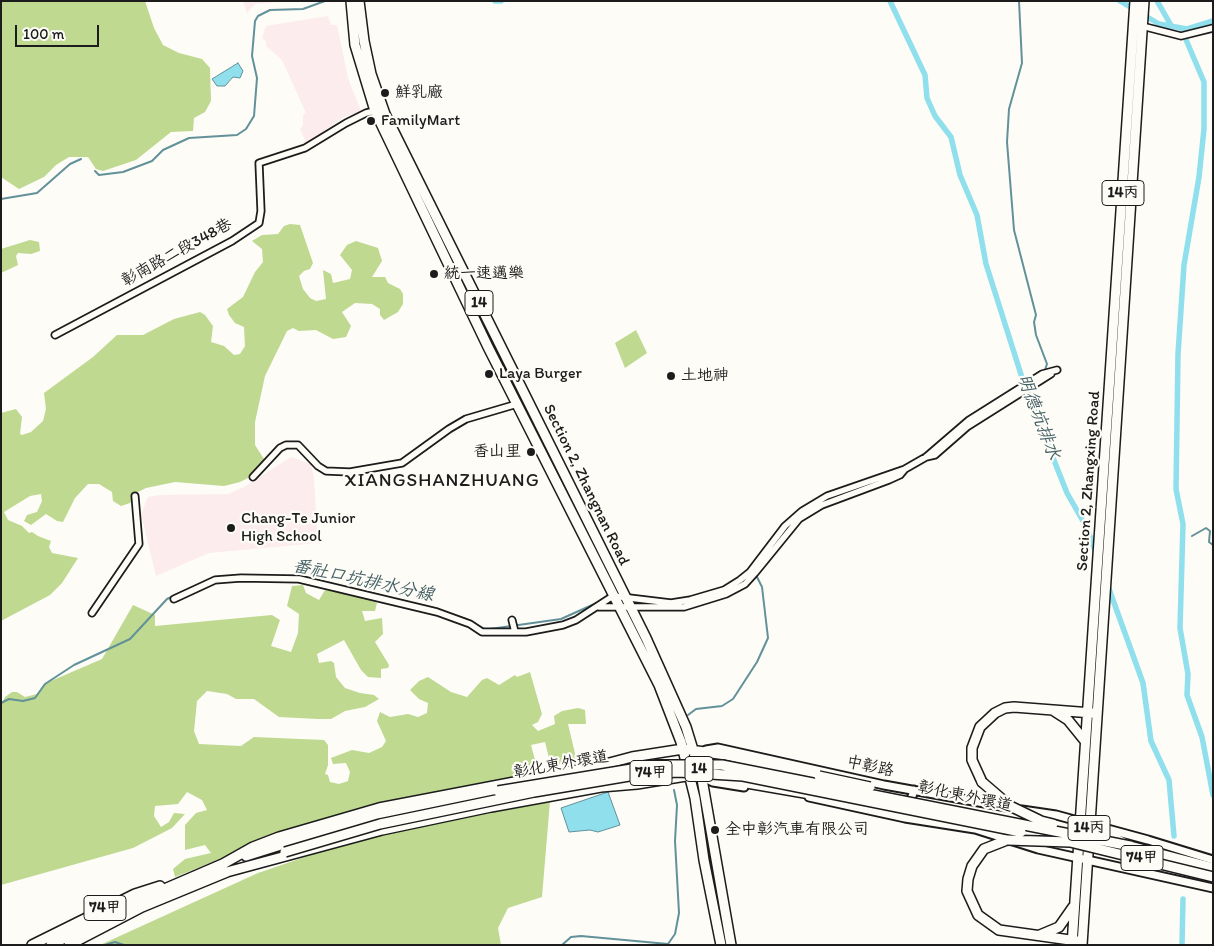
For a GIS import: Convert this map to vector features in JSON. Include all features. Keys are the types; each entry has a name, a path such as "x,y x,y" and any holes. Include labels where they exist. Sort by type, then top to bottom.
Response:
{"main road":[{"name":"Section 2, Zhangnan Road","path":"350,1 355,45 385,114 627,601"},
{"name":"Section 2, Zhangnan Road","path":"359,1 366,69 375,112 613,596"},
{"name":"Section 2, Zhangxing Road","path":"1082,944 1085,741 1112,367 1135,1"},
{"name":"14丙","path":"1142,26 1144,5"},
{"name":"Section 2, Zhangxing Road","path":"1084,824 1098,713 1142,26"},
{"path":"375,112 385,114"},
{"path":"416,198 425,194"},
{"path":"517,404 528,401"},
{"name":"14","path":"613,596 659,684 683,750 690,775 721,945"},
{"name":"14","path":"627,601 666,681 694,751 701,776 731,945"},
{"path":"1098,713 1005,708 987,720 975,736 972,760 982,782 1010,806 1041,821 1110,836 1130,846"},
{"path":"1052,710 1068,720 1085,741"},
{"path":"683,750 739,757 892,793 924,808"},
{"name":"74甲","path":"222,869 262,843 325,822 379,808 606,764 632,757 683,750"},
{"name":"彰化東外環道","path":"51,945 107,915 222,869 378,816 532,784 656,765 700,764 729,766 924,808 1213,877"},
{"path":"690,775 885,809 924,808"},
{"name":"74甲","path":"222,869 382,830 491,807 610,786 636,784 690,775"},
{"name":"彰化東外環道","path":"924,808 1130,846 1213,868"},
{"path":"1070,842 1016,838 1000,842 984,850 972,866 968,879 968,891 978,915 999,930 1082,944"},
{"name":"Section 2, Zhangxing Road","path":"1073,943 1074,905 1082,858"},
{"name":"74甲","path":"32,945 135,894 184,884"},
{"name":"74甲","path":"79,945 163,903 184,884"},
{"name":"彰化東外環道","path":"69,945 184,884"},
{"path":"1034,936 1059,927 1074,905"}],"street":[{"path":"1142,26 1181,36 1213,28"},
{"name":"彰南路二段348巷","path":"55,335 232,241 259,223 261,211 259,163 304,148 346,122 366,113 375,112"},
{"path":"174,599 215,580 241,578 299,579 437,612 470,624 482,632 515,632 562,626 599,607 613,596 627,601 684,607 726,594 744,584 799,519 822,505 889,480 926,457 969,420 1031,384"},
{"path":"253,477 280,448 286,446 298,445 318,466 326,471 376,469 402,463 466,419 517,404"},
{"path":"599,607 619,606 627,601 671,603 724,590 750,572 792,518 827,496 905,469"},
{"path":"92,613 139,544 140,537 135,496"},
{"path":"512,620 515,632"},
{"name":"中彰路","path":"694,751 718,748 884,785 1056,815 1213,860"},
{"path":"701,776 713,782 792,794 905,818 975,829 1038,849 1213,888"},
{"path":"880,812 884,785"},
{"path":"905,818 914,790"}],"shaded area":[{"path":"243,1 289,1 255,4 247,13"},
{"path":"328,16 331,25 337,25 348,78 361,111 344,117 307,143 303,143 305,140 300,129 303,125 303,115 306,113 282,60 266,46 266,41 262,38 266,26"},
{"name":"Chang-Te Junior High School","path":"291,457 311,464 314,478 318,543 209,553 156,576 141,514 148,497 160,495 228,494 244,487"}],"green space":[{"path":"1,1 145,1 154,28 163,45 179,53 202,59 210,68 211,101 205,112 194,118 193,131 171,132 136,160 103,171 96,169 88,157 69,157 56,165 44,177 19,189 1,177"},
{"path":"290,224 300,225 313,263 310,269 304,271 299,276 303,289 310,298 316,301 326,299 323,270 331,274 333,283 350,279 352,270 340,255 347,245 356,241 378,248 382,261 372,277 385,277 388,283 400,289 403,294 403,304 398,312 384,320 380,315 380,309 372,304 355,303 342,312 351,326 346,337 333,339 316,330 299,331 293,328 287,331 265,376 255,422 255,445 264,459 260,472 240,482 224,486 175,482 146,488 136,493 130,503 121,506 113,501 112,492 99,484 88,484 75,498 63,522 57,521 46,514 31,525 24,521 27,515 37,512 42,501 41,494 30,496 4,512 8,520 22,526 29,533 32,532 51,541 49,547 52,553 78,558 62,583 50,595 1,621 1,413 16,409 22,417 20,434 31,432 43,421 46,409 44,393 93,357 117,335 143,335 174,319 200,312 205,315 213,326 211,342 224,346 234,355 240,354 245,346 244,327 235,323 227,309 243,297 255,272 263,262 262,249 252,241 262,235 278,234 284,226"},
{"path":"30,240 39,242 40,251 31,254 18,253 16,256 18,265 1,273 1,249"},
{"path":"636,330 647,353 625,368 615,343"},
{"path":"303,585 306,593 319,600 325,590 360,596 377,603 375,611 362,611 365,621 382,618 383,634 375,642 389,665 388,668 381,669 381,678 368,677 361,670 344,640 317,654 319,663 331,661 334,663 336,677 345,688 374,695 379,699 365,707 345,711 331,719 318,719 279,717 254,699 236,699 227,694 207,691 197,701 194,731 199,744 241,746 254,737 324,740 328,745 328,765 325,774 328,775 330,782 339,784 348,781 350,772 346,763 333,764 331,758 352,750 369,753 382,747 386,741 377,721 380,712 390,717 408,714 418,717 427,713 428,703 419,699 410,690 419,681 428,677 451,692 467,697 482,680 487,678 499,685 515,675 517,677 530,672 542,714 538,722 532,725 538,731 555,724 554,716 562,711 578,708 585,710 586,724 568,724 577,762 551,766 545,742 531,745 536,764 531,766 529,774 441,792 243,850 175,877 173,869 185,859 211,853 205,845 185,850 185,825 196,813 207,810 202,800 187,792 178,804 155,806 154,816 161,827 169,822 174,813 185,814 172,828 133,848 1,885 1,705 5,697 12,692 17,692 25,697 37,694 44,684 102,659 133,605 155,615 155,626 272,615 280,620 271,646 291,652 298,633 299,614 287,606 292,586"},
{"path":"550,801 542,897 508,908 498,928 501,945 100,945 258,873 352,841 505,805"}],"water":[{"path":"238,63 243,71 240,78 233,77 225,86 217,86 212,79"},
{"path":"608,792 620,825 598,832 590,830 569,832 561,808"}],"waterway":[{"path":"95,171 99,175 123,172 152,161 163,150 189,138 237,135 246,129 254,116 257,78 252,56 255,21 258,16 270,10 303,9 325,1"},
{"path":"495,1 501,1"},
{"name":"明德坑排水","path":"890,1 925,75 927,98 935,116 951,137 960,175 977,215 986,264 1025,387 1067,493 1087,528 1143,683 1151,741 1169,780 1174,836"},
{"path":"1019,1 1022,63 1009,109 1007,142 1014,230 1036,315 1034,322 1036,335 1047,364 1044,373"},
{"path":"1120,1 1159,24 1187,29 1213,21"},
{"path":"1157,1 1172,27"},
{"path":"1181,28 1204,82 1204,129 1199,177 1184,265 1178,354 1176,489 1183,524 1180,628 1188,674 1187,695 1202,737 1213,795"},
{"path":"1,199 37,193 70,164 81,159"},
{"name":"番社口坑排水分線","path":"782,534 791,525"},
{"path":"1192,536 1206,528 1210,531 1209,542 1213,545"},
{"path":"688,715 696,709 722,706 733,699 757,662 768,638 762,587 756,575"},
{"name":"番社口坑排水分線","path":"234,576 284,576"},
{"name":"番社口坑排水分線","path":"1,703 9,699 23,701 35,698 45,684 74,665 130,639 167,599 184,591"},
{"name":"番社口坑排水分線","path":"374,594 437,609"},
{"name":"番社口坑排水分線","path":"490,629 561,619 601,601"},
{"name":"番社口坑排水分線","path":"635,603 657,604"},
{"name":"番社口坑排水分線","path":"444,612 466,619 486,630"},
{"path":"562,945 571,937 581,936 668,944 675,934 679,913 675,841 677,805 674,790"},
{"name":"明德坑排水","path":"1182,945 1183,899"},
{"path":"105,945 115,942 124,945"}],"place":[{"name":"鮮乳廠","path":"385,93"},
{"name":"FamilyMart","path":"371,121"},
{"name":"統一速邁樂","path":"434,274"},
{"name":"Laya Burger","path":"489,374"},
{"name":"土地神","path":"671,376"},
{"name":"香山里","path":"531,452"},
{"name":"Chang-Te Junior High School","path":"231,528"},
{"name":"全中彰汽車有限公司","path":"715,830"}],"district":[{"name":"XIANGSHANZHUANG","path":"442,481"}]}
